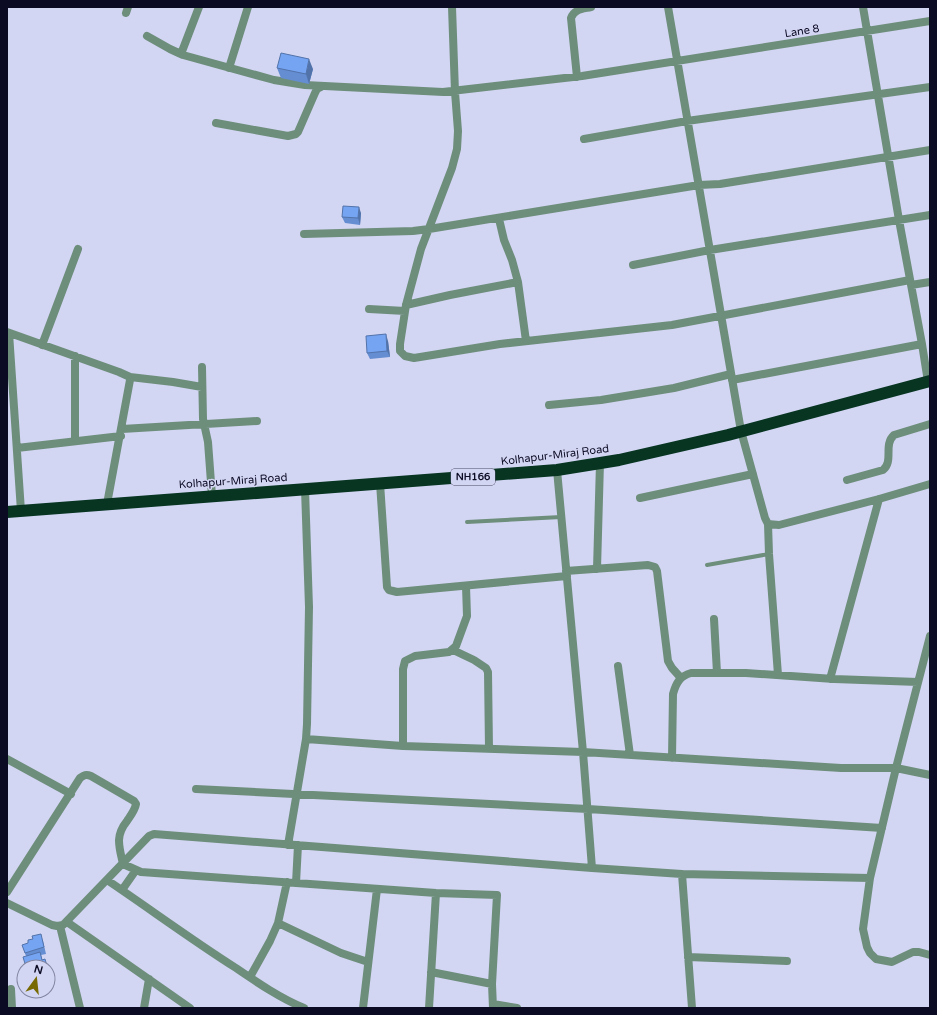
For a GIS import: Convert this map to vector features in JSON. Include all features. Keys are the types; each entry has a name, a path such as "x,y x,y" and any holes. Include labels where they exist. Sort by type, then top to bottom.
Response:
{"highway":[{"name":"Kolhapur-Miraj Road","path":"7,512 557,470 619,460 741,431 929,381"}],"street":[{"path":"181,54 199,7"},
{"path":"229,68 248,7"},
{"path":"452,7 454,92 458,131 457,149 452,168 422,249 406,308 400,351 402,354 409,357 526,341 672,325 911,282 930,282"},
{"path":"577,77 571,18 572,14 576,11 591,7"},
{"path":"668,7 741,431 764,518 768,524 778,675"},
{"path":"863,7 899,220 929,381"},
{"name":"Lane 8","path":"148,36 181,54 274,80 321,87 454,92 577,77 930,21"},
{"path":"216,123 292,136 298,132 317,89 321,87"},
{"path":"584,140 688,121 930,87"},
{"path":"304,234 413,231 429,229 699,185 720,184 930,150"},
{"path":"632,265 710,250 930,215"},
{"path":"499,218 504,240 512,260 518,282 526,341"},
{"path":"42,345 78,249"},
{"path":"368,309 406,308 450,295 518,282"},
{"path":"21,511 17,446 10,386 8,332 120,372 130,377 202,387"},
{"path":"549,404 601,400 922,344"},
{"path":"75,356 75,441"},
{"path":"202,367 204,424 208,442 212,496"},
{"path":"107,504 130,377"},
{"path":"7,445 17,446 75,441 121,432 204,424 257,421"},
{"path":"847,480 883,470 888,462 888,444 891,437 930,424"},
{"path":"597,569 600,463"},
{"path":"557,470 592,868"},
{"path":"640,498 753,474"},
{"path":"380,483 389,590 397,592 466,586 597,569 648,565 655,567 657,571 668,661 681,678"},
{"path":"768,524 779,525 930,484"},
{"path":"288,845 306,739 310,607 305,489"},
{"path":"830,679 879,499"},
{"path":"403,746 403,669 405,661 415,656 444,653 453,650 466,622 466,586"},
{"path":"714,619 717,673"},
{"path":"930,636 896,768 870,878 863,929 867,947 872,956 876,959 892,962 912,952 930,955"},
{"path":"453,650 474,660 486,668 488,672 489,749"},
{"path":"618,666 630,755"},
{"path":"672,758 673,694 675,687 684,675 691,673 746,673 830,679 918,682"},
{"path":"306,739 403,746 583,752 841,768 896,768 930,775"},
{"path":"7,759 70,794"},
{"path":"7,892 80,778 87,774 134,801 136,804 133,812 122,827 118,836 123,864"},
{"path":"196,789 588,810 882,828"},
{"path":"7,903 52,925 57,926 63,924 149,836 154,834 682,874 870,878"},
{"path":"296,882 298,845"},
{"path":"123,864 136,870 150,873 296,882 436,893 496,895 492,984 493,1006 517,1008"},
{"path":"122,890 136,870"},
{"path":"682,874 692,1008"},
{"path":"107,880 289,1005 304,1008"},
{"path":"250,977 270,941 278,922 287,882"},
{"path":"363,1008 377,889"},
{"path":"429,1008 436,893"},
{"path":"278,922 341,953 368,962"},
{"path":"63,924 149,979 190,1008"},
{"path":"63,924 80,1008"},
{"path":"688,957 788,961"},
{"path":"431,972 492,984"},
{"path":"144,1008 149,979"},
{"path":"11,989 12,1008"}],"lane":[{"path":"468,522 561,517"},
{"path":"707,565 769,554"}],"building":[{"path":"281,53 309,59 306,74 277,68"},
{"path":"343,206 359,207 358,218 342,217"},
{"path":"386,334 387,351 367,353 366,336"},
{"path":"41,934 44,947 25,953 22,945 28,943 28,940 33,939 32,936"},
{"path":"40,952 42,959 24,959 23,957"}]}
